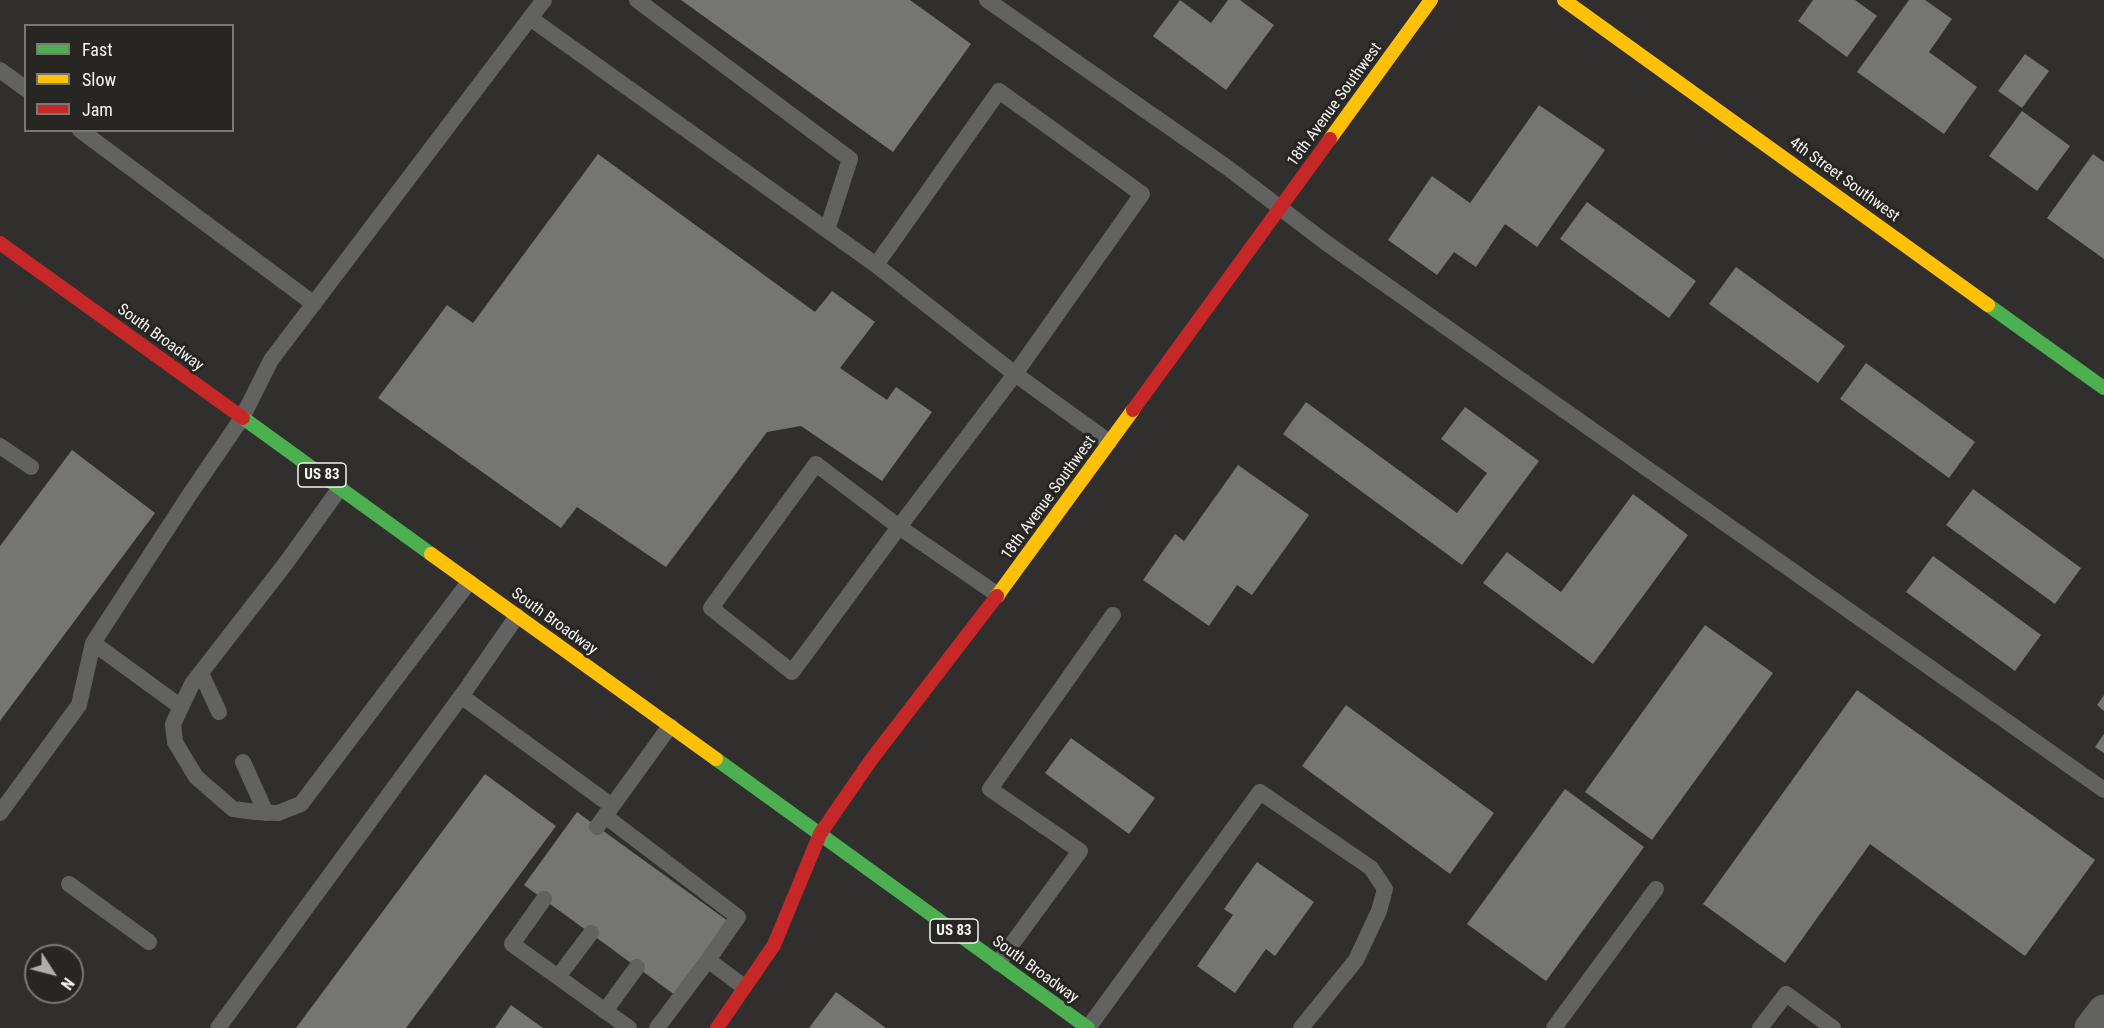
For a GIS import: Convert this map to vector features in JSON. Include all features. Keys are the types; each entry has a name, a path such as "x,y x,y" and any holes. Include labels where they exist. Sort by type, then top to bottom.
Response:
{"street":[{"name":"18th Avenue Southwest","path":"717,1028 774,945 820,834 871,760 998,595 1431,0"},
{"name":"4th Street Southwest","path":"1564,0 2104,388"},
{"name":"South Broadway","path":"0,243 1088,1028"},
{"path":"2091,1028 2104,1011"}],"lane":[{"path":"0,813 79,705 93,643 242,418 272,360 544,0"},
{"path":"637,0 850,159 827,231"},
{"path":"987,0 1228,168 1325,242 2104,790"},
{"path":"530,18 876,265 1015,374 1109,442"},
{"path":"0,70 24,88"},
{"path":"876,265 999,91 1142,194 1015,374 899,527 792,672 711,608 816,464 899,527 998,595"},
{"path":"84,132 314,304"},
{"path":"0,446 31,467"},
{"path":"340,488 286,563 192,684 173,723 175,742 196,777 232,809 278,813 301,804 470,582"},
{"path":"998,963 1080,851 990,789 1113,615"},
{"path":"218,1028 517,616"},
{"path":"93,643 181,707"},
{"path":"201,672 219,712"},
{"path":"461,696 605,816 648,856 694,890 738,917 657,1028"},
{"path":"605,816 670,726"},
{"path":"243,762 266,813"},
{"path":"1088,1028 1260,792 1371,868 1385,889 1379,911 1356,960 1301,1028"},
{"path":"69,884 149,942"},
{"path":"1554,1028 1656,889"},
{"path":"544,899 512,944 629,1028"},
{"path":"558,977 591,933"},
{"path":"708,960 744,987"},
{"path":"604,1011 637,967"},
{"path":"1760,1028 1785,994 1833,1028"}],"building":[{"path":"681,0 910,0 971,44 893,152"},
{"path":"1180,0 1211,23 1228,0 1240,0 1274,25 1226,90 1153,36"},
{"path":"1813,0 1855,0 1877,16 1847,57 1798,21"},
{"path":"1909,0 1925,0 1952,19 1929,52 1977,87 1944,134 1857,72"},
{"path":"2025,54 2049,71 2022,108 1998,91"},
{"path":"1539,105 1605,150 1537,247 1505,224 1476,267 1454,252 1437,275 1388,240 1432,176 1470,203"},
{"path":"2022,111 2070,146 2037,191 1989,156"},
{"path":"598,154 815,312 832,291 875,322 840,368 887,400 896,387 932,412 882,481 801,426 767,432 666,567 577,507 561,528 378,398 447,305 473,323"},
{"path":"2093,154 2104,162 2104,259 2047,218"},
{"path":"1587,202 1696,281 1669,318 1560,239"},
{"path":"1736,267 1845,346 1818,383 1709,304"},
{"path":"1866,363 1975,442 1949,478 1840,399"},
{"path":"1306,402 1457,513 1487,473 1441,439 1465,407 1539,461 1462,565 1283,434"},
{"path":"72,450 155,513 0,721 0,546"},
{"path":"1238,465 1309,515 1252,595 1237,585 1209,626 1143,580 1175,534 1184,541"},
{"path":"1973,489 2081,568 2055,604 1946,525"},
{"path":"1633,494 1688,535 1593,664 1483,583 1507,552 1561,592"},
{"path":"1933,556 2041,635 2015,671 1906,592"},
{"path":"1705,625 1773,673 1652,840 1585,792"},
{"path":"1857,690 2095,860 2025,956 1870,844 1785,963 1703,904"},
{"path":"2104,695 2104,711 2097,705"},
{"path":"1346,705 1494,813 1450,874 1302,766"},
{"path":"2104,734 2104,753 2095,747"},
{"path":"1071,738 1155,798 1129,834 1045,773"},
{"path":"485,774 556,826 406,1028 296,1028"},
{"path":"1565,789 1644,847 1546,981 1467,924"},
{"path":"577,812 728,921 675,995 524,885"},
{"path":"1257,862 1314,902 1275,956 1266,949 1235,993 1197,966 1233,915 1224,909"},
{"path":"836,992 886,1028 809,1028"},
{"path":"511,1005 543,1028 495,1028"}],"traffic: fast":[{"path":"1988,305 2104,388"},
{"path":"243,418 431,554"},
{"path":"716,759 1088,1028"}],"traffic: slow":[{"path":"1330,139 1431,0"},
{"path":"1564,0 1988,305"},
{"path":"997,596 1133,410"},
{"path":"431,554 716,759"}],"traffic: jam":[{"path":"1133,410 1330,139"},
{"path":"0,243 243,418"},
{"path":"717,1028 774,945 820,834 871,760 997,596"}]}
